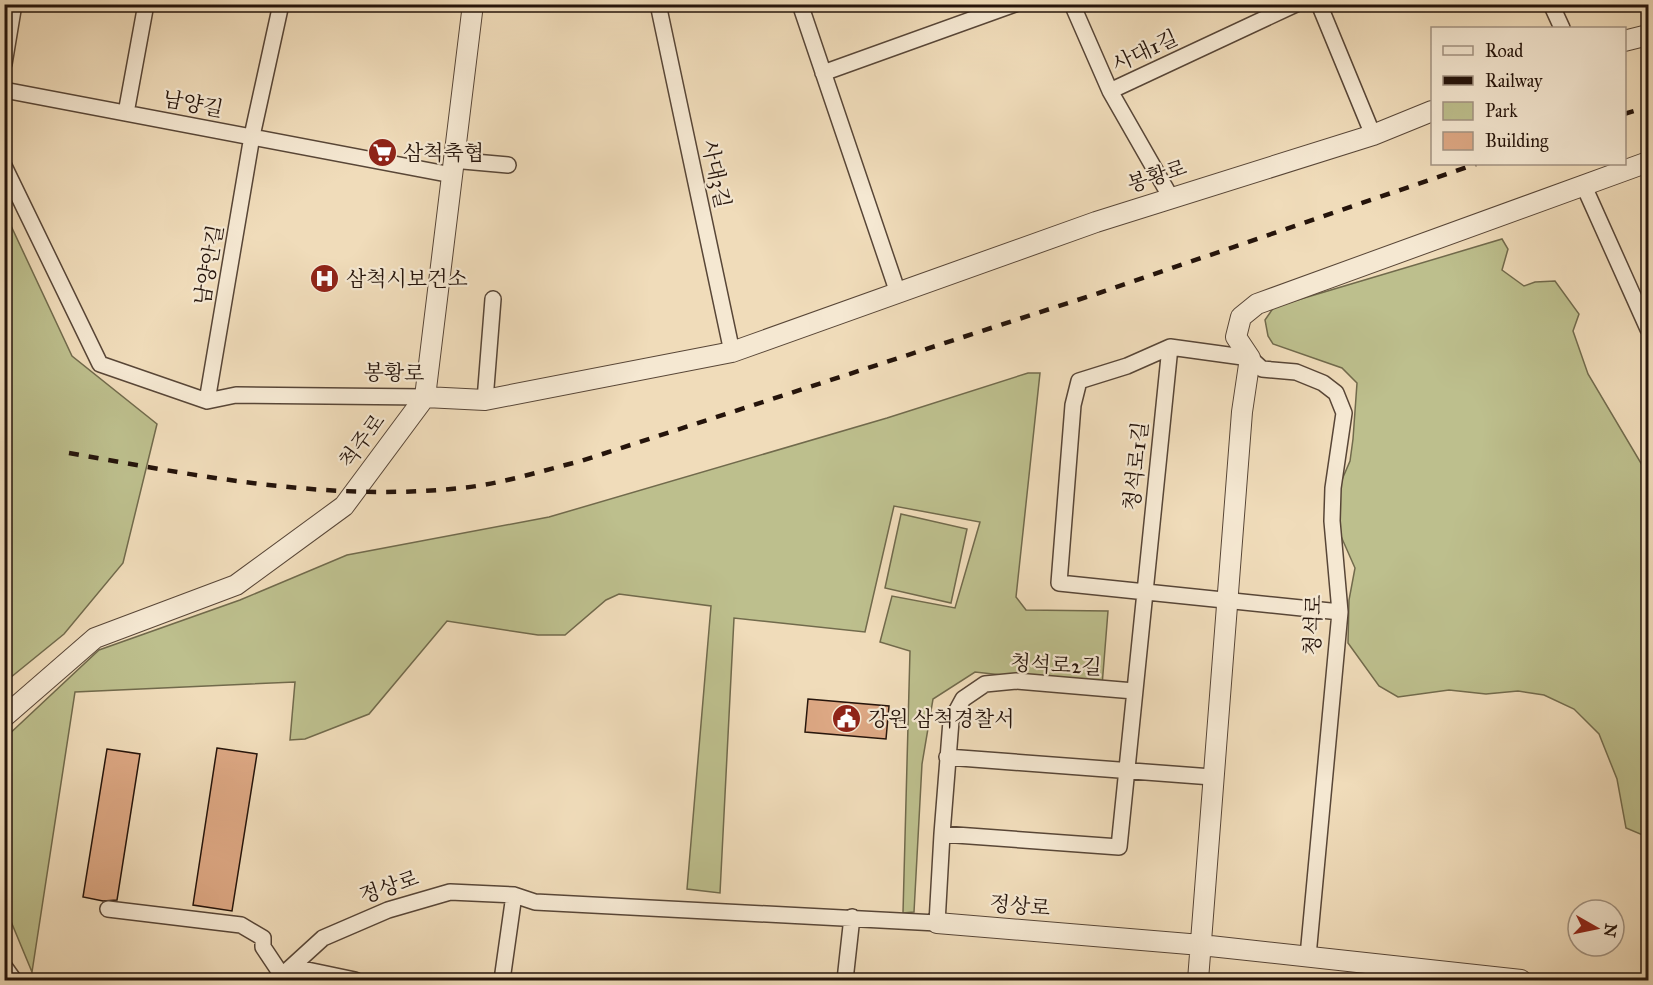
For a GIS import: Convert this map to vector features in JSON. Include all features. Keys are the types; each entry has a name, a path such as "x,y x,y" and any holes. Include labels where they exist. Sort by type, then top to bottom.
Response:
{"street":[{"path":"4,64 14,4"},
{"path":"126,112 146,4"},
{"name":"남양안길","path":"207,400 252,136 281,4"},
{"name":"척주로","path":"4,717 95,638 236,585 344,506 425,397 473,4"},
{"name":"사대3길","path":"658,4 732,352"},
{"path":"800,4 898,293"},
{"path":"823,73 1015,4"},
{"name":"사대1길","path":"1072,4 1110,91 1170,196"},
{"name":"사대1길","path":"1110,91 1296,4"},
{"path":"1319,4 1373,135"},
{"path":"1551,4 1562,27"},
{"path":"1626,40 1648,35"},
{"name":"남양길","path":"4,90 252,136"},
{"name":"봉황로","path":"4,166 100,364 207,400 236,395 485,400 732,352 1170,196 1373,135 1431,111"},
{"path":"252,136 452,167 508,165"},
{"path":"1198,981 1242,412 1250,358 1236,337 1241,317 1257,304 1648,162"},
{"path":"1583,184 1648,329"},
{"path":"485,400 493,298"},
{"path":"1170,347 1127,366 1080,381 1074,405 1059,583 1340,612"},
{"name":"청석로","path":"1170,347 1250,358 1262,369 1296,372 1323,383 1336,393 1344,413 1333,488 1332,521 1340,612 1308,956"},
{"name":"청석로1길","path":"1134,691 1170,347"},
{"name":"청석로2길","path":"937,923 951,721 963,699 985,684 1016,681 1134,691"},
{"path":"942,834 1119,847 1134,691"},
{"path":"947,757 1212,777"},
{"name":"정상로","path":"284,976 323,938 388,910 450,892 514,895 535,903 937,923 1201,945 1308,956 1475,978 1521,981"},
{"path":"502,981 514,895"},
{"path":"108,909 241,925 263,938 263,947 284,976 355,981"},
{"path":"845,981 852,917"},
{"path":"4,966 14,981"}],"green space":[{"path":"5,213 72,356 157,424 123,563 64,634 5,682"},
{"path":"1502,239 1508,249 1502,270 1524,286 1535,282 1555,281 1579,314 1573,331 1588,374 1648,475 1648,835 1645,836 1626,828 1617,779 1599,734 1574,709 1544,695 1518,691 1486,694 1449,690 1398,697 1379,686 1348,643 1349,600 1355,568 1336,525 1341,482 1350,461 1357,383 1342,368 1273,344 1268,336 1265,320 1274,307"},
{"path":"1028,373 1040,373 1016,597 1026,610 1108,611 1102,686 975,672 933,699 922,764 914,912 903,913 910,651 880,642 892,596 955,608 980,522 894,506 865,632 734,618 720,893 687,889 711,606 619,594 606,600 565,635 538,635 447,621 369,714 305,739 290,740 295,682 75,692 32,972 5,907 5,738 99,650 240,600 347,555 549,517 887,418"},
{"path":"901,514 967,529 951,603 885,588"}],"building":[{"name":"강원 삼척경찰서","path":"808,699 889,706 886,739 805,732"},
{"path":"217,748 257,754 232,911 193,905"},
{"path":"107,749 140,754 117,900 103,901 83,897"}],"railway":[{"path":"1626,113 1648,107"},
{"path":"69,453 215,478 313,489 362,492 412,491 491,484 581,461 1099,293 1473,165"}],"place":[{"name":"삼척축협","path":"382,153"},
{"name":"삼척시보건소","path":"325,279"},
{"name":"강원 삼척경찰서","path":"847,719"}]}
